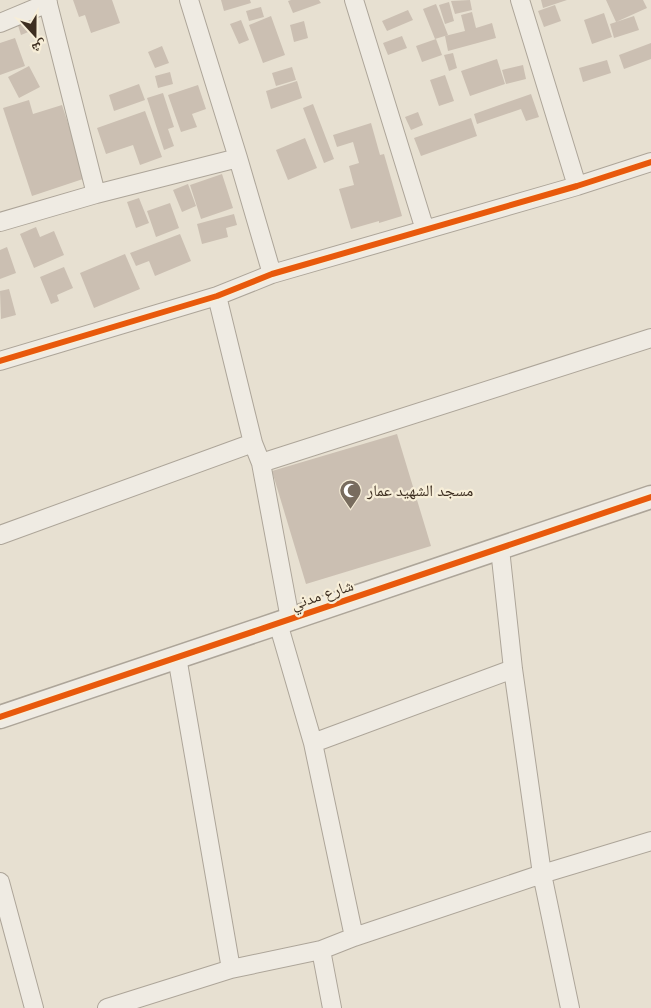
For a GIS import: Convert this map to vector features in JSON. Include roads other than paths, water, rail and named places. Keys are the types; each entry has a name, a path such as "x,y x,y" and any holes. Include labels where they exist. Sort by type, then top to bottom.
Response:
{"street":[{"path":"189,0 272,274"},
{"path":"354,0 425,230"},
{"path":"520,0 577,186"},
{"path":"0,23 48,2 96,194"},
{"path":"0,222 96,194 238,158"},
{"path":"0,361 217,296 272,274 577,186 650,167"},
{"path":"217,296 253,443 261,463 284,621 313,743 354,937"},
{"path":"261,463 651,338"},
{"path":"0,535 253,443"},
{"name":"شارع مدني","path":"0,717 651,497"},
{"path":"500,549 513,669 542,874 570,1008"},
{"path":"177,657 231,969"},
{"path":"313,743 513,669"},
{"path":"107,1008 231,969 321,950 354,937 542,874 651,841"},
{"path":"0,882 34,1008"},
{"path":"321,950 332,1008"}],"place":[{"name":"مسجد الشهيد عمار","path":"351,509"}]}
